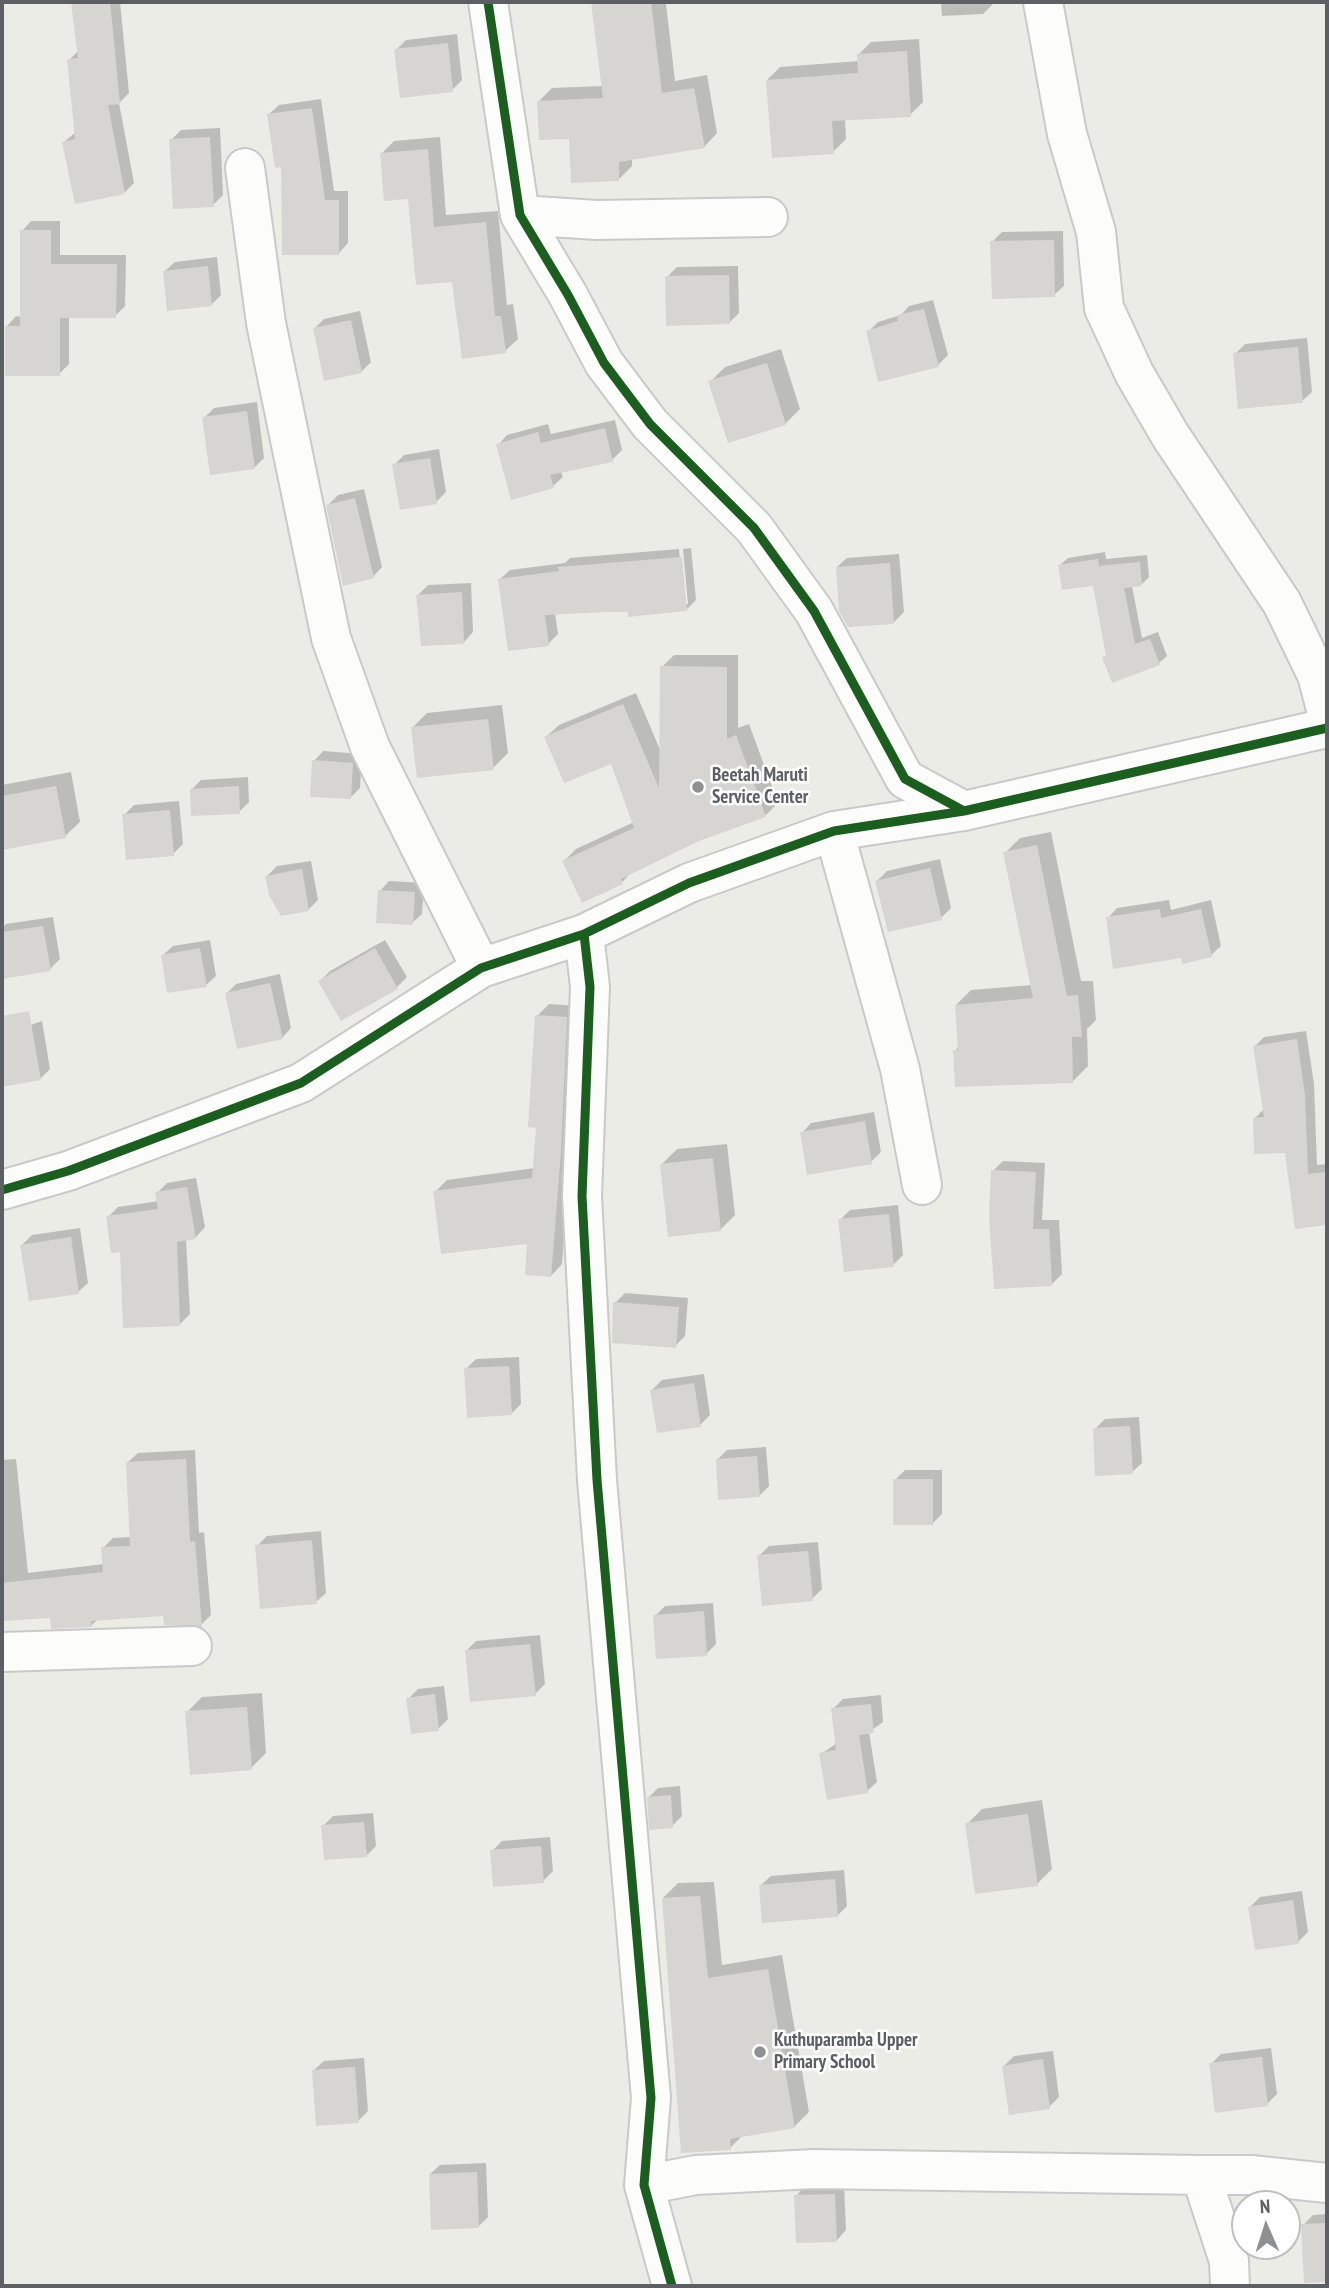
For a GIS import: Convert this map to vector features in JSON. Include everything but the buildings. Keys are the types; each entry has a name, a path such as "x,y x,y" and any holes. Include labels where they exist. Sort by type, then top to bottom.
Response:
{"street":[{"path":"488,2 520,215 568,295 604,363 650,424 754,528 814,611 905,779 964,811"},
{"path":"1043,2 1067,134 1096,232 1104,308 1134,373 1170,435 1282,603 1317,674 1327,713"},
{"path":"245,168 266,323 331,638 370,747 481,968"},
{"path":"520,215 597,220 768,217"},
{"path":"2,1190 68,1171 301,1083 481,968 584,934 689,883 834,831 964,811 1327,729"},
{"path":"834,831 900,1069 922,1185"},
{"path":"584,934 590,987 582,1196 597,1480 651,2098 644,2185 672,2286"},
{"path":"2,1652 192,1646"},
{"path":"644,2185 696,2175 814,2169 1251,2175 1327,2183"},
{"path":"1201,2175 1229,2261 1230,2286"}],"cycle path":[{"path":"488,2 520,215 568,295 604,363 650,424 754,528 814,611 905,779 964,811"},
{"path":"2,1190 68,1171 301,1083 481,968 584,934 689,883 834,831 964,811 1327,728"},
{"path":"584,934 590,987 582,1196 597,1480 651,2098 644,2185 672,2286"}],"place":[{"name":"Beetah Maruti Service Center","path":"698,787"},
{"name":"Kuthuparamba Upper Primary School","path":"760,2052"}]}
